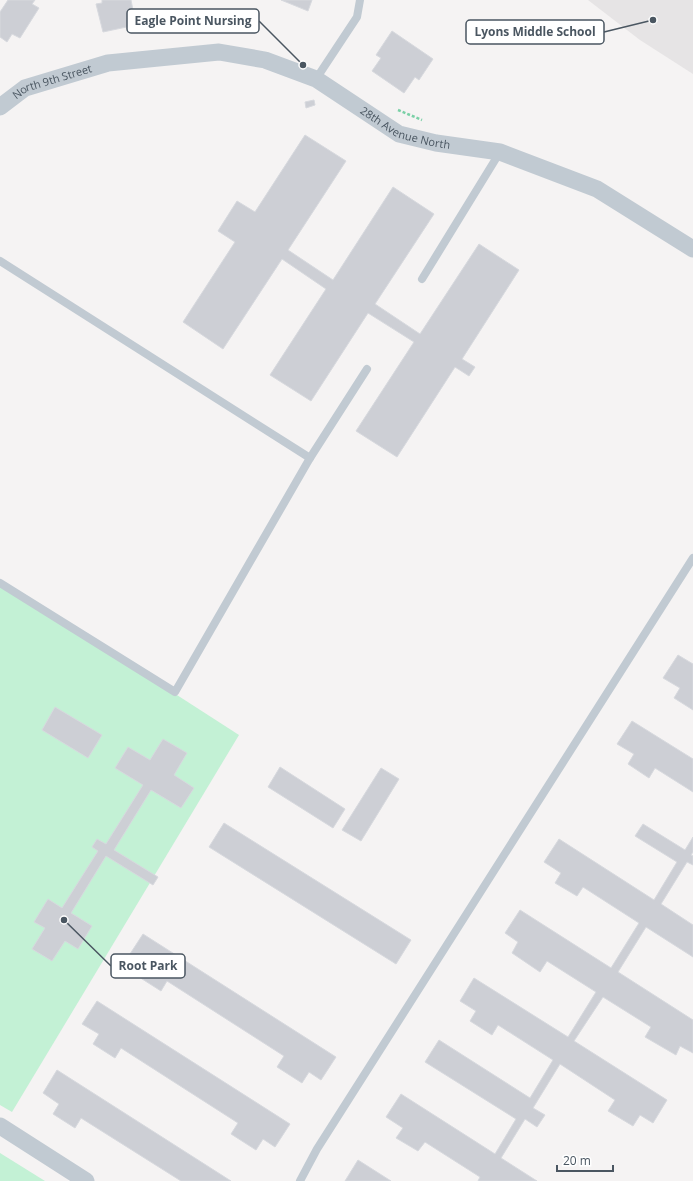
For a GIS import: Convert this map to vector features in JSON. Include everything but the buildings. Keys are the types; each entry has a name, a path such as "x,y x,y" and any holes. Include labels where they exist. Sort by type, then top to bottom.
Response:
{"street":[{"name":"28th Avenue North","path":"108,63 218,52 265,60 316,79 399,134 436,143 500,152 597,189 693,249"},
{"name":"North 9th Street","path":"0,107 26,88 108,63"},
{"path":"0,1126 86,1181"}],"lane":[{"path":"316,79 357,17 360,0"},
{"path":"422,279 500,152"},
{"path":"0,261 310,458"},
{"path":"0,583 175,692 310,458 367,369"},
{"path":"300,1181 317,1149 693,558"}],"shaded area":[{"path":"588,0 693,0 693,74 640,40"}],"green space":[{"path":"0,581 239,735 12,1112 0,1105"},
{"path":"0,1153 45,1181 0,1181"}],"place":[{"name":"Lyons Middle School","path":"653,20"},
{"name":"Eagle Point Nursing","path":"303,65"},
{"name":"Root Park","path":"64,920"}]}
